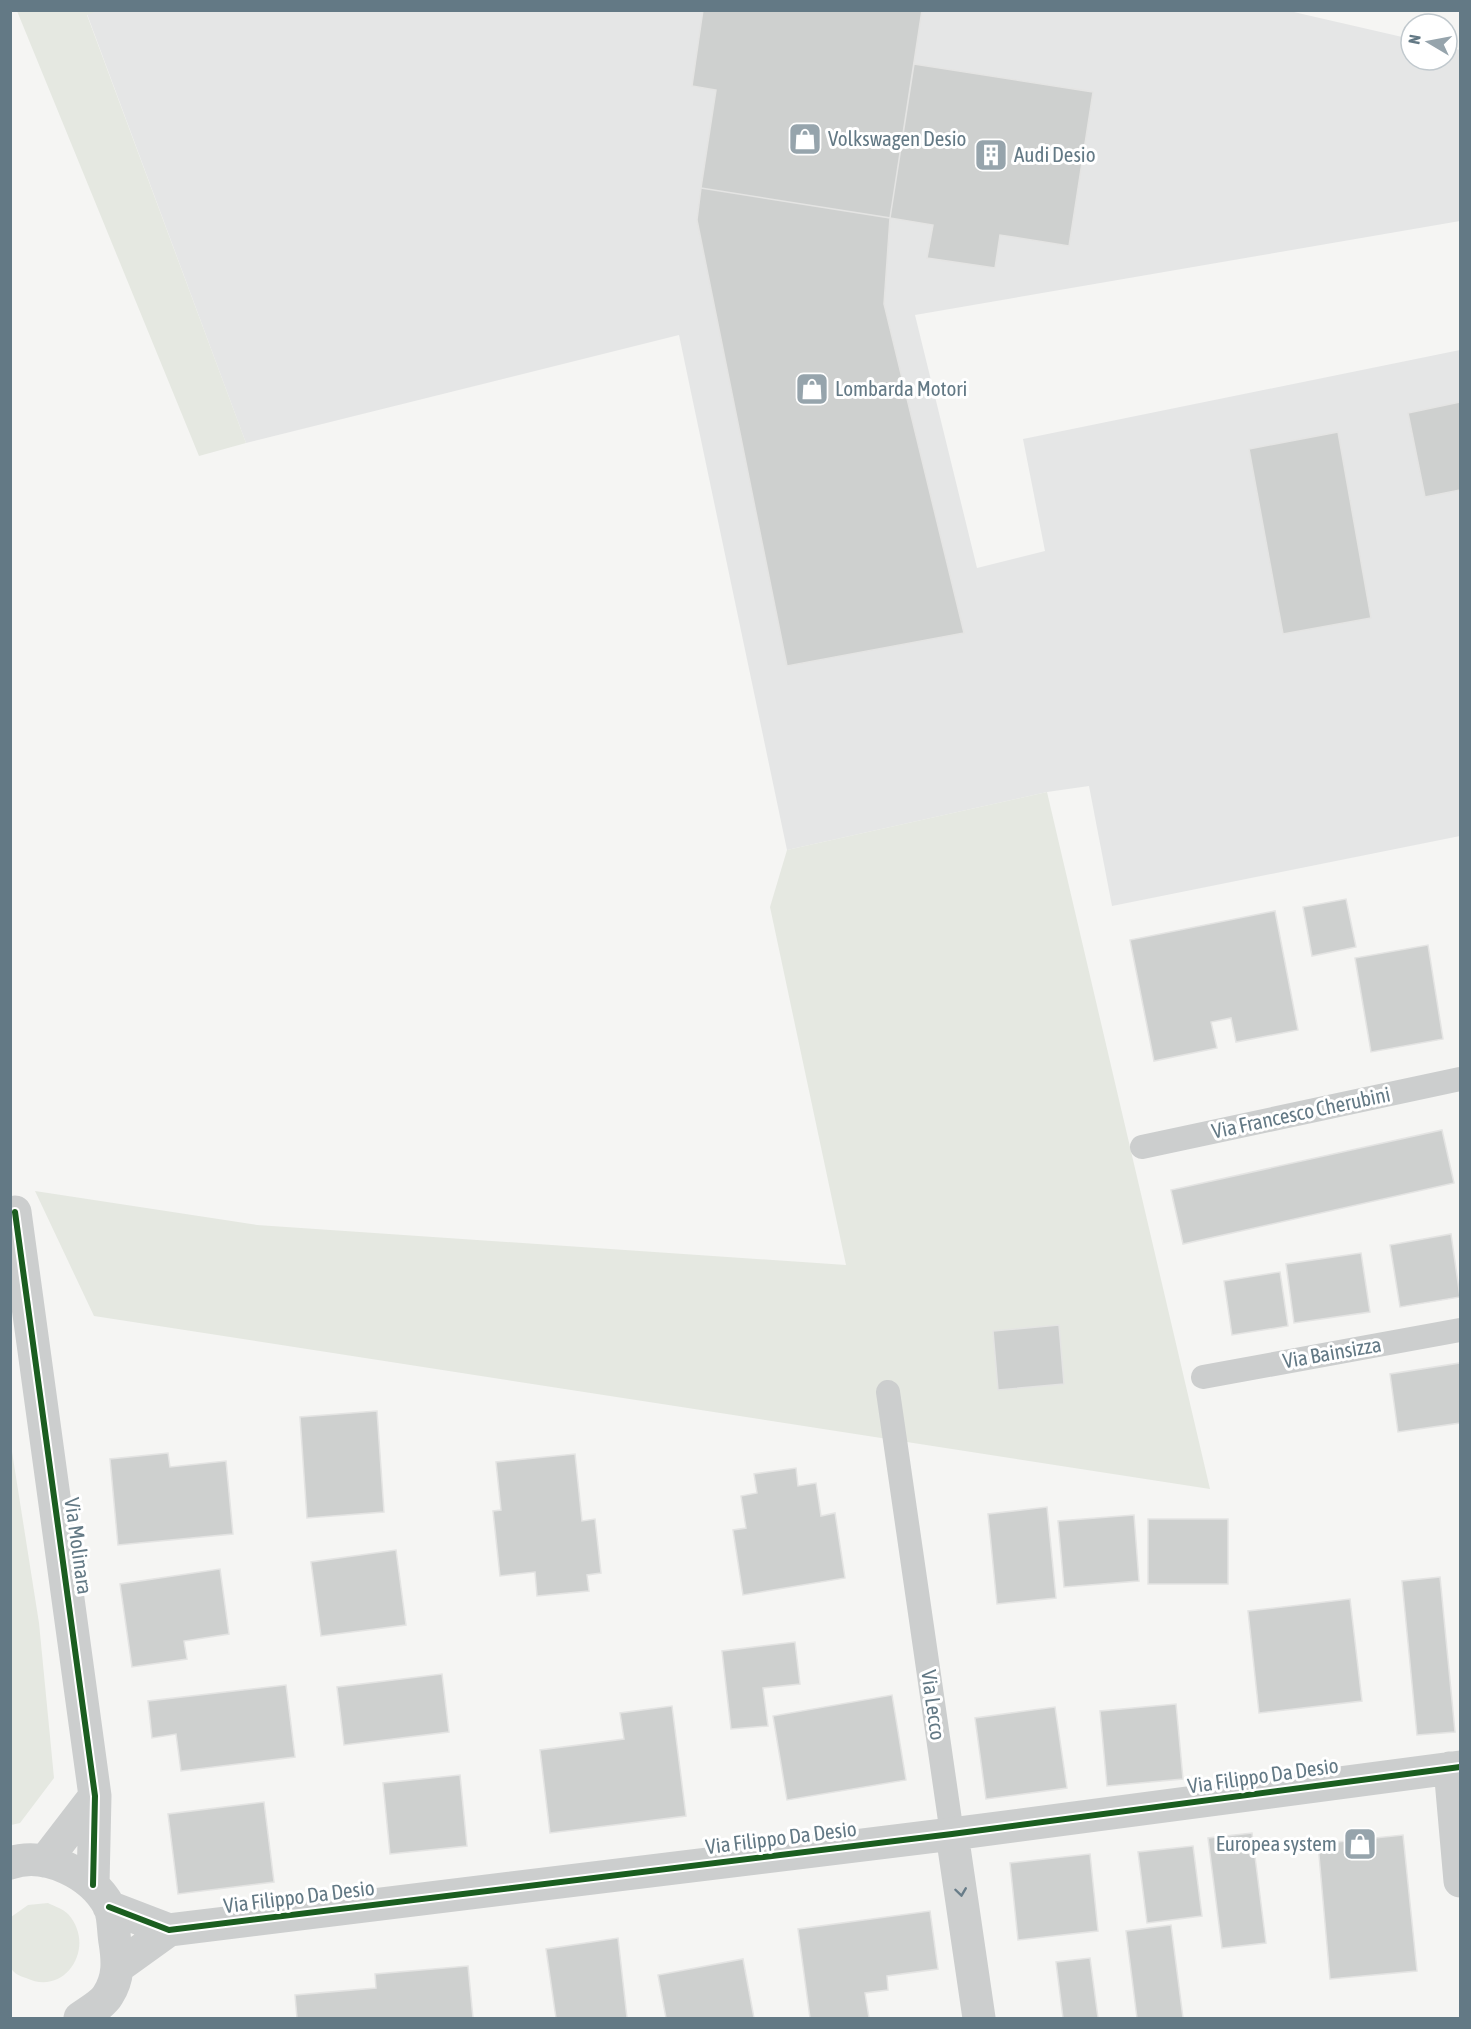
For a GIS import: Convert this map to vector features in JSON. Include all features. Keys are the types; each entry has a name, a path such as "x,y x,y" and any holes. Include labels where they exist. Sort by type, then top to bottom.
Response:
{"street":[{"name":"Via Molinara","path":"13,1206 95,1796 101,1896 114,1994"},
{"path":"1455,1767 1461,1881"},
{"name":"Via Filippo Da Desio","path":"10,1863 45,1861 71,1869 101,1896 170,1930 952,1834 1455,1767"},
{"path":"45,1861 95,1796"},
{"name":"Via Lecco","path":"952,1834 979,2019"},
{"name":"Via Filippo Da Desio","path":"80,2019 114,1994 170,1930"}],"lane":[{"name":"Via Francesco Cherubini","path":"1142,1147 1461,1078"},
{"name":"Via Bainsizza","path":"1203,1377 1461,1330"},
{"name":"Via Lecco","path":"888,1392 952,1834"}],"shaded area":[{"name":"Lombarda Motori","path":"97,10 1285,10 1399,36 1399,72 1459,72 1460,50 1460,221 915,315 977,568 1045,551 1023,439 1460,350 1460,836 1112,906 1089,786 1047,792 787,850 679,335 246,443 87,14"},
{"path":"17,11 97,11 87,15 246,443 199,456"},
{"path":"1047,792 1210,1489 94,1316 35,1191 257,1225 846,1265 770,907 787,850"},
{"path":"10,1439 39,1623 54,1778 20,1823 11,1825"},
{"path":"48,1903 68,1914 76,1927 79,1940 78,1953 73,1965 65,1975 54,1981 40,1982 19,1976 11,1968 9,1951 11,1917 28,1905"}],"building":[{"name":"Volkswagen Desio","path":"703,10 922,10 890,218 701,188 716,90 692,86"},
{"name":"Audi Desio","path":"914,64 1093,92 1069,246 1000,235 995,268 927,258 933,225 890,218"},
{"path":"701,188 890,218 884,304 964,633 787,666 697,220"},
{"path":"1460,402 1460,490 1425,497 1408,413"},
{"path":"1338,432 1371,618 1283,634 1249,449"},
{"path":"1346,899 1356,947 1312,956 1303,907"},
{"path":"1275,911 1298,1030 1236,1042 1231,1018 1211,1022 1217,1048 1154,1061 1130,940"},
{"path":"1428,945 1443,1039 1371,1052 1355,958"},
{"path":"1442,1130 1454,1183 1183,1244 1171,1190"},
{"path":"1451,1234 1460,1297 1400,1307 1390,1245"},
{"path":"1361,1253 1370,1312 1294,1323 1286,1264"},
{"path":"1280,1272 1288,1326 1232,1335 1224,1281"},
{"path":"1059,1325 1064,1384 998,1390 993,1331"},
{"path":"1460,1363 1460,1423 1398,1432 1390,1374"},
{"path":"377,1411 384,1512 307,1518 300,1417"},
{"path":"168,1453 170,1467 226,1461 233,1534 118,1545 110,1459"},
{"path":"575,1454 582,1521 595,1519 601,1573 587,1575 589,1591 537,1596 535,1572 500,1576 493,1511 501,1510 496,1462"},
{"path":"796,1468 798,1486 816,1483 821,1516 835,1513 845,1578 743,1595 733,1530 746,1528 741,1496 757,1493 754,1474"},
{"path":"1047,1507 1056,1598 997,1604 988,1514"},
{"path":"1134,1515 1139,1581 1064,1587 1058,1521"},
{"path":"1148,1519 1228,1519 1228,1584 1148,1584"},
{"path":"396,1550 406,1625 321,1636 311,1562"},
{"path":"220,1569 229,1634 184,1641 187,1659 132,1667 120,1584"},
{"path":"1440,1577 1455,1732 1417,1735 1402,1581"},
{"path":"1350,1599 1362,1701 1259,1713 1248,1611"},
{"path":"795,1642 800,1684 763,1688 768,1726 731,1729 722,1651"},
{"path":"442,1674 449,1732 344,1745 337,1687"},
{"path":"286,1685 295,1757 181,1771 176,1734 152,1738 148,1701"},
{"path":"892,1695 906,1780 787,1800 773,1716"},
{"path":"1176,1704 1183,1779 1107,1786 1100,1711"},
{"path":"672,1706 686,1816 550,1833 540,1750 624,1739 620,1713"},
{"path":"1055,1707 1067,1788 986,1799 975,1718"},
{"path":"460,1775 467,1846 390,1854 383,1783"},
{"path":"264,1802 274,1882 178,1894 168,1814"},
{"path":"1252,1833 1266,1943 1222,1948 1208,1838"},
{"path":"1403,1835 1417,1971 1330,1979 1318,1844"},
{"path":"1193,1846 1202,1916 1147,1923 1138,1852"},
{"path":"1090,1854 1098,1931 1018,1940 1010,1863"},
{"path":"930,1911 938,1969 887,1976 888,1990 865,1993 869,2018 810,2018 798,1929"},
{"path":"1171,1925 1183,2018 1137,2018 1126,1931"},
{"path":"618,1938 627,2018 556,2018 546,1949"},
{"path":"1090,1958 1098,2018 1063,2018 1056,1962"},
{"path":"743,1959 754,2018 666,2018 658,1975"},
{"path":"468,1966 473,2018 297,2018 295,1995 376,1988 375,1974"}],"cycle path":[{"path":"15,1212 95,1796 93,1885"},
{"path":"109,1907 169,1930 952,1834 1460,1767"}],"place":[{"name":"Volkswagen Desio","path":"805,139"},
{"name":"Audi Desio","path":"991,155"},
{"name":"Lombarda Motori","path":"812,389"},
{"name":"Europea system","path":"1360,1844"}]}
